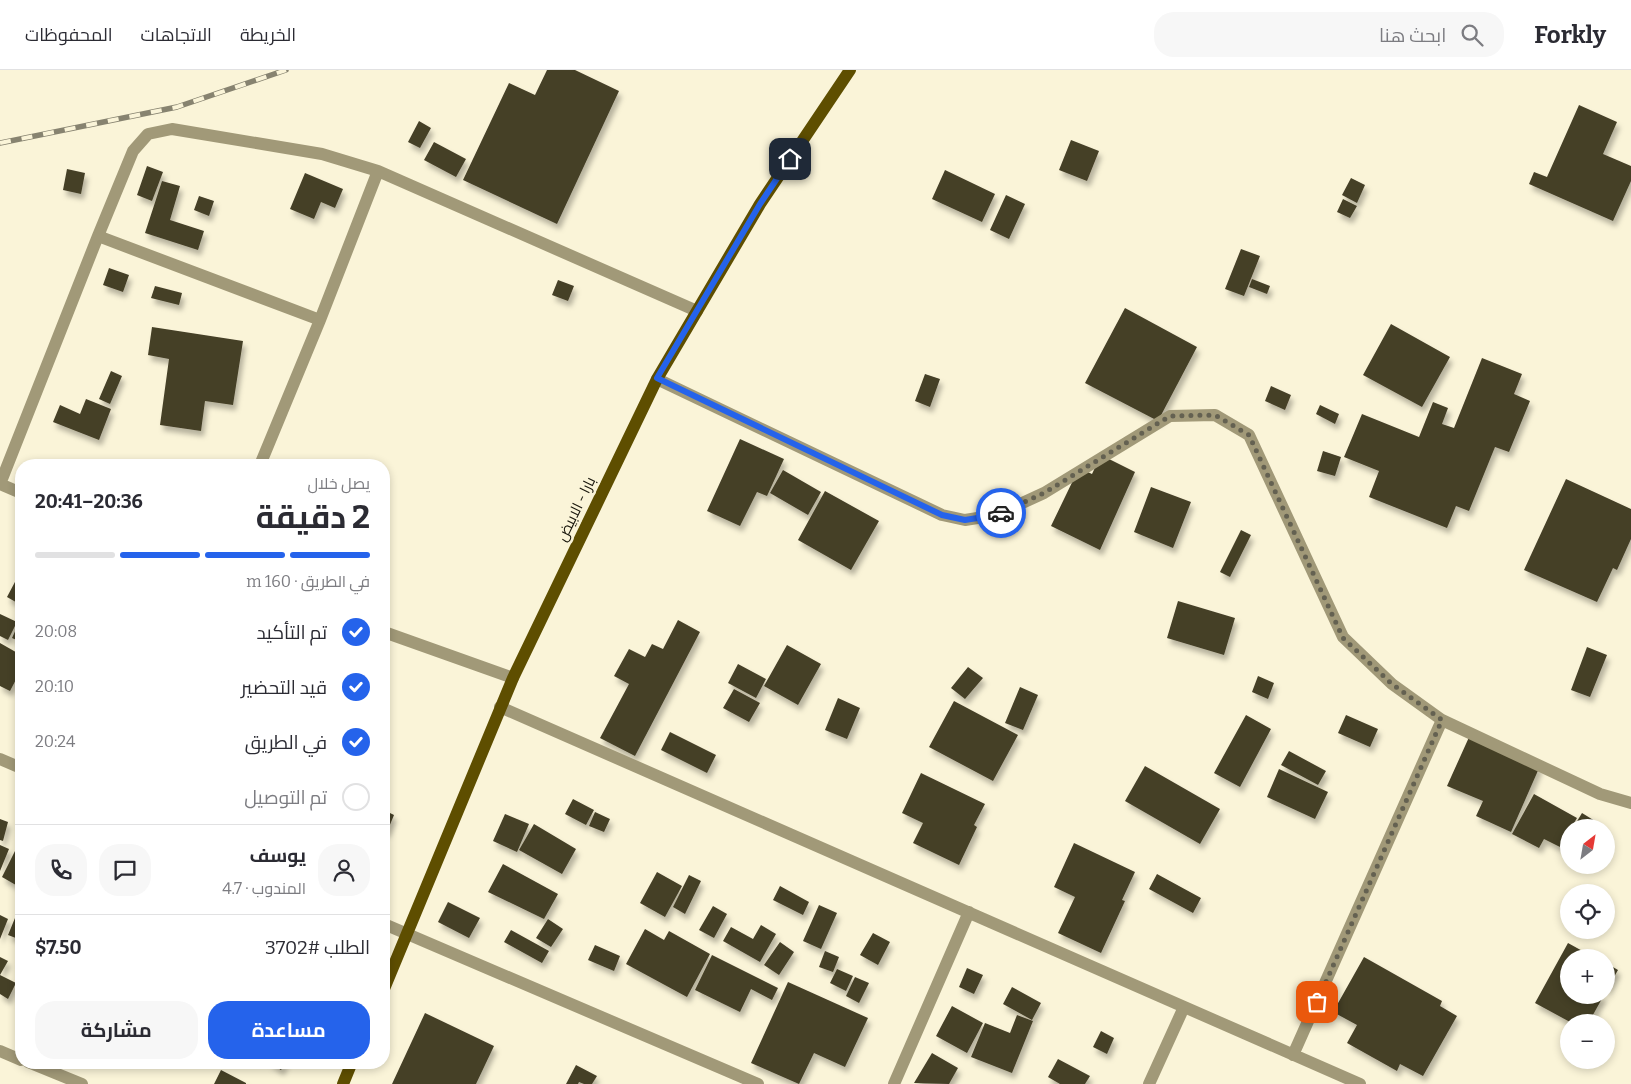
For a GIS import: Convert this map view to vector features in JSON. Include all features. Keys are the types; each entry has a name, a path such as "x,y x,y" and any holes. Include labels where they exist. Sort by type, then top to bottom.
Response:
{"main road":[{"name":"بارا - الابيض","path":"390,975 500,707 657,378 760,204 850,70"},
{"path":"343,1084 349,1069"}],"street":[{"path":"15,490 0,484 133,151 148,134 172,129 322,154 378,171 697,311"},
{"path":"262,459 320,320 378,171"},
{"path":"98,236 320,320"},
{"path":"657,378 942,515 965,520 996,515 1044,493 1170,416 1215,415 1249,435 1343,638 1392,684 1442,720 1600,794 1631,803"},
{"path":"390,634 513,678"},
{"path":"500,707 1360,1084"},
{"path":"1293,1055 1442,720"},
{"path":"0,759 15,765"},
{"path":"894,1084 970,912"},
{"path":"390,926 758,1084"},
{"path":"1149,1084 1184,1007"},
{"path":"0,1051 15,1057"},
{"path":"45,1069 82,1084"}],"building":[{"path":"547,70 575,70 619,91 557,224 463,180 509,83 535,95"},
{"path":"1579,105 1617,122 1603,154 1631,166 1631,181 1613,221 1529,184 1534,172 1547,177"},
{"path":"419,121 431,128 420,148 408,142"},
{"path":"1071,140 1099,151 1087,181 1059,170"},
{"path":"434,142 466,159 456,177 424,160"},
{"path":"147,166 163,172 152,201 137,195"},
{"path":"67,169 85,173 81,194 63,190"},
{"path":"945,170 995,194 982,222 932,199"},
{"path":"305,173 343,189 335,208 321,202 314,219 290,209"},
{"path":"1351,178 1365,185 1357,203 1342,195"},
{"path":"162,181 180,186 170,220 204,231 198,250 145,233"},
{"path":"1006,195 1025,204 1009,239 990,230"},
{"path":"199,196 214,201 209,216 194,210"},
{"path":"1343,199 1357,206 1350,218 1337,212"},
{"path":"1241,249 1260,256 1244,296 1225,289"},
{"path":"109,268 129,275 123,292 103,285"},
{"path":"1252,279 1270,286 1267,294 1249,287"},
{"path":"558,280 574,286 568,301 552,295"},
{"path":"155,286 182,293 179,305 151,298"},
{"path":"1125,308 1197,347 1158,421 1085,383"},
{"path":"1391,324 1450,357 1422,407 1363,375"},
{"path":"152,327 243,341 233,405 205,401 201,431 160,425 169,359 148,355"},
{"path":"1482,358 1522,374 1514,394 1530,401 1509,452 1495,447 1469,511 1456,506 1447,528 1369,497 1379,471 1344,457 1362,414 1419,437 1433,402 1448,408 1442,424 1454,428"},
{"path":"111,371 122,376 110,404 99,399"},
{"path":"925,374 940,379 930,407 915,401"},
{"path":"1271,386 1291,395 1285,410 1265,401"},
{"path":"86,399 111,409 99,440 53,422 60,405 80,414"},
{"path":"1320,405 1339,414 1335,424 1316,414"},
{"path":"740,439 784,459 767,496 757,492 740,526 707,511"},
{"path":"1323,451 1341,457 1335,476 1317,471"},
{"path":"1101,455 1135,472 1100,550 1051,526 1079,468 1092,474"},
{"path":"783,470 821,492 808,515 770,493"},
{"path":"1566,479 1631,509 1631,539 1617,570 1613,568 1597,602 1524,570"},
{"path":"1151,487 1191,502 1173,548 1134,532"},
{"path":"825,491 879,521 851,570 798,540"},
{"path":"1241,530 1251,535 1230,577 1220,572"},
{"path":"15,582 15,602 7,597"},
{"path":"1178,601 1235,618 1224,655 1167,638"},
{"path":"0,614 15,621 15,626 8,640 0,636"},
{"path":"678,620 700,632 635,756 600,738 629,684 614,676 629,649 645,657 652,644 663,649"},
{"path":"0,643 15,652 15,681 10,691 0,686"},
{"path":"787,645 821,664 798,705 764,686"},
{"path":"1587,647 1607,655 1590,697 1571,690"},
{"path":"738,664 766,679 756,698 728,683"},
{"path":"968,667 983,678 965,699 951,688"},
{"path":"1258,676 1274,683 1268,699 1252,692"},
{"path":"1020,687 1038,695 1023,730 1005,723"},
{"path":"734,689 760,703 749,722 723,708"},
{"path":"838,698 860,708 847,739 825,730"},
{"path":"954,701 1018,735 993,781 929,747"},
{"path":"1246,715 1271,729 1240,787 1214,773"},
{"path":"1346,715 1378,729 1370,747 1338,733"},
{"path":"670,732 716,755 707,773 661,750"},
{"path":"1470,735 1540,766 1511,832 1476,816 1483,801 1447,786"},
{"path":"1289,751 1326,771 1318,785 1281,765"},
{"path":"1145,766 1220,809 1200,844 1125,801"},
{"path":"1279,769 1328,792 1315,819 1267,797"},
{"path":"921,773 985,804 974,825 977,827 959,865 913,843 923,823 902,813"},
{"path":"1534,794 1577,818 1560,819 1560,847 1544,839 1539,848 1512,834"},
{"path":"573,799 594,810 586,825 565,814"},
{"path":"595,812 610,819 604,832 589,826"},
{"path":"390,813 394,815 390,825"},
{"path":"1582,813 1592,819 1578,819"},
{"path":"505,814 529,824 517,852 493,841"},
{"path":"0,819 8,822 3,841 0,840"},
{"path":"534,824 576,849 562,874 519,850"},
{"path":"1074,843 1135,872 1122,900 1125,901 1101,953 1058,933 1075,897 1054,887"},
{"path":"0,845 9,849 0,871"},
{"path":"15,851 15,885 2,877"},
{"path":"503,864 558,894 544,919 488,892"},
{"path":"657,872 682,886 665,917 640,903"},
{"path":"1157,874 1201,898 1193,913 1149,889"},
{"path":"689,875 701,881 685,914 673,907"},
{"path":"780,886 809,902 803,915 773,900"},
{"path":"448,902 480,918 469,938 438,922"},
{"path":"819,905 837,913 821,949 803,941"},
{"path":"713,906 727,914 714,938 699,930"},
{"path":"0,915 8,919 0,939"},
{"path":"15,918 15,938 8,935"},
{"path":"548,919 563,929 551,947 536,938"},
{"path":"761,925 776,934 760,962 723,941 731,927 753,939"},
{"path":"645,929 664,940 669,931 710,954 687,997 626,964"},
{"path":"511,930 549,951 542,963 504,942"},
{"path":"873,933 890,942 878,965 860,955"},
{"path":"780,942 794,952 779,975 764,965"},
{"path":"1568,943 1579,949 1565,949"},
{"path":"595,945 620,956 614,971 588,960"},
{"path":"825,951 839,957 833,972 819,967"},
{"path":"712,955 778,988 772,1000 751,989 740,1012 695,990"},
{"path":"0,957 8,961 0,975"},
{"path":"1364,957 1442,1001 1440,1006 1457,1016 1423,1076 1400,1064 1397,1071 1347,1043 1357,1025 1333,1012"},
{"path":"1560,958 1560,1004 1599,1004 1593,1014 1560,1014 1560,1017 1535,1003"},
{"path":"967,968 983,975 974,994 959,987"},
{"path":"837,969 853,976 846,991 830,983"},
{"path":"0,975 15,982 15,985 8,999 0,994"},
{"path":"855,977 869,983 859,1003 846,996"},
{"path":"788,982 868,1018 845,1067 814,1053 799,1084 751,1063"},
{"path":"1012,987 1041,1003 1032,1020 1003,1004"},
{"path":"952,1006 983,1023 967,1053 936,1036"},
{"path":"425,1013 494,1046 476,1084 392,1084"},
{"path":"1017,1015 1033,1021 1012,1073 971,1057 985,1023 1010,1033"},
{"path":"1101,1031 1114,1038 1107,1054 1093,1047"},
{"path":"932,1053 958,1068 949,1084 914,1083"},
{"path":"1058,1059 1090,1076 1085,1084 1060,1084 1048,1077"},
{"path":"576,1065 597,1076 592,1084 579,1082 578,1084 566,1084"},
{"path":"221,1070 246,1083 246,1084 214,1084"}],"railway":[{"path":"0,143 177,107 286,70"}],"way so far":[{"path":"1001,513 1044,493 1170,416 1215,415 1249,435 1343,638 1392,684 1442,720 1317,1002"}],"route":[{"path":"790,159 760,204 657,378 942,515 965,520 1001,513"}]}
